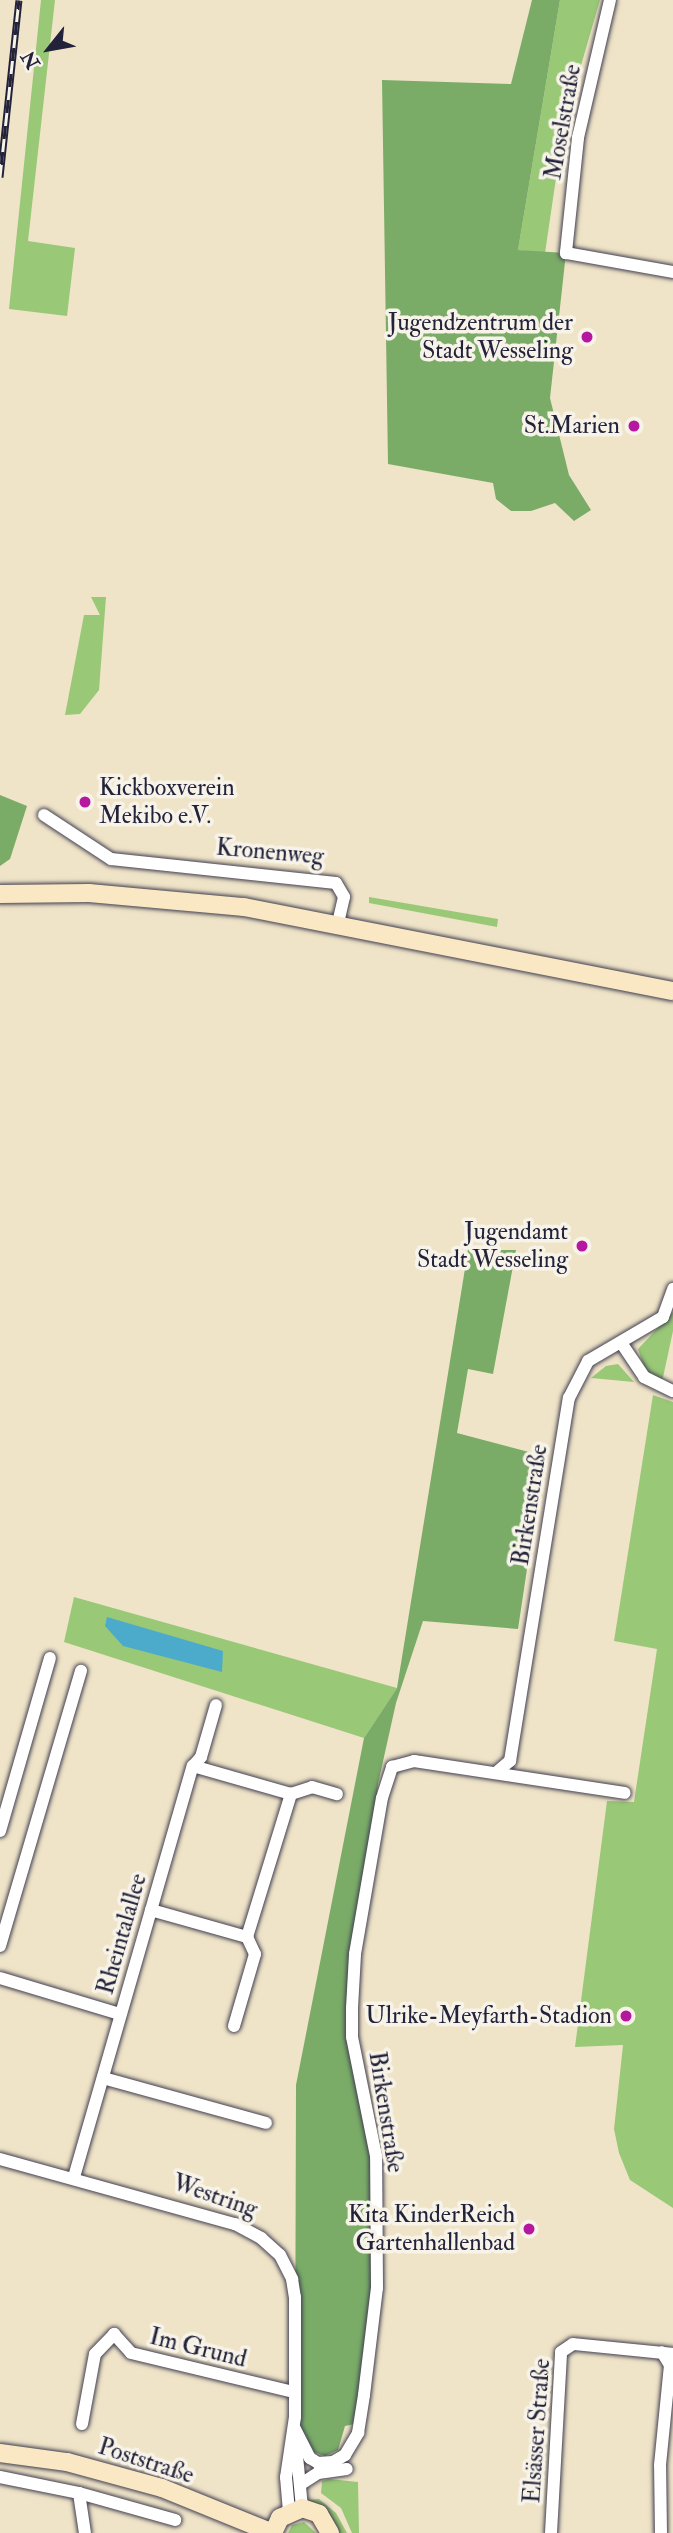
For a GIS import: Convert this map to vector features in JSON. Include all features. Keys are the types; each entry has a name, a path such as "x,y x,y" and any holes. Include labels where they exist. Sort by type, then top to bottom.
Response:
{"street":[{"name":"Moselstraße","path":"610,0 578,138 566,253 673,272"},
{"name":"Kronenweg","path":"44,815 111,859 336,883 344,897 338,924"},
{"path":"0,894 177,898 338,924 673,991"},
{"name":"Birkenstraße","path":"498,1771 510,1761 569,1398 588,1361 622,1344 663,1317 673,1289"},
{"path":"622,1344 645,1377 673,1391"},
{"path":"0,1831 50,1658"},
{"path":"0,1946 81,1671"},
{"name":"Rheintalallee","path":"74,2177 193,1766 201,1757 216,1705"},
{"name":"Birkenstraße","path":"294,2427 310,2458 318,2463 333,2462 352,2443 365,2395 377,2288 376,2156 352,2037 353,1981 382,1798 392,1767 403,1760 498,1771 593,1791 625,1793"},
{"path":"193,1766 290,1794 312,1787 337,1794"},
{"path":"234,2026 255,1954 247,1937 290,1794"},
{"path":"150,1910 247,1937"},
{"path":"0,1978 120,2014"},
{"path":"103,2078 266,2123"},
{"name":"Westring","path":"0,2158 234,2224 272,2247 287,2265 295,2297 294,2427 301,2484 295,2510"},
{"name":"Im Grund","path":"82,2424 95,2354 114,2334 131,2353 155,2361 293,2392"},
{"name":"Elsässer Straße","path":"551,2533 561,2352 573,2344 668,2353"},
{"path":"661,2533 660,2465 670,2365 668,2353"},
{"name":"Westring","path":"294,2427 286,2477 295,2510"},
{"name":"Poststraße","path":"0,2453 67,2462 162,2488 273,2533"},
{"path":"301,2484 318,2473 347,2469"},
{"path":"0,2477 79,2493 175,2520"},
{"path":"79,2493 85,2533"},
{"path":"273,2533 295,2510 319,2514 330,2533"}],"green space":[{"path":"41,0 55,0 28,241 75,248 67,316 9,309"},
{"path":"532,0 560,0 518,250 566,253 550,398 569,475 591,510 574,521 555,503 531,511 511,511 496,499 493,483 388,464 382,80 511,84"},
{"path":"560,0 600,0 564,124 545,253 518,250"},
{"path":"91,597 106,597 99,690 80,714 65,715 84,615 100,615"},
{"path":"0,795 27,806 10,859 0,866"},
{"path":"369,897 498,919 497,927 369,903"},
{"path":"468,1250 516,1250 493,1374 468,1369 457,1433 544,1456 518,1629 423,1621 396,1703 378,1784 351,2008 374,2149 377,2288 359,2423 345,2426 338,2450 325,2456 314,2452 295,2417 296,2085 364,1738 397,1688"},
{"path":"673,1312 673,1331 662,1382 645,1370 638,1349"},
{"path":"618,1364 634,1382 591,1378 606,1366"},
{"path":"653,1395 673,1402 673,2208 630,2180 619,2153 614,2129 623,2045 575,2047 607,1801 634,1802 657,1649 614,1641"},
{"path":"74,1597 397,1688 364,1738 64,1642"},
{"path":"329,2479 358,2482 359,2533 352,2533 341,2508 321,2493 322,2481"},
{"path":"319,2499 336,2513 347,2533 334,2533 309,2500"},
{"path":"304,2522 316,2533 288,2533 292,2525"}],"water":[{"path":"107,1617 223,1651 222,1672 123,1646 105,1626"}],"railway":[{"path":"0,177 19,0"}],"place":[{"name":"Jugendzentrum der Stadt Wesseling","path":"587,337"},
{"name":"St.Marien","path":"634,426"},
{"name":"Kickboxverein Mekibo e.V.","path":"85,802"},
{"name":"Jugendamt Stadt Wesseling","path":"582,1246"},
{"name":"Ulrike-Meyfarth-Stadion","path":"626,2016"},
{"name":"Kita KinderReich Gartenhallenbad","path":"529,2229"}]}
